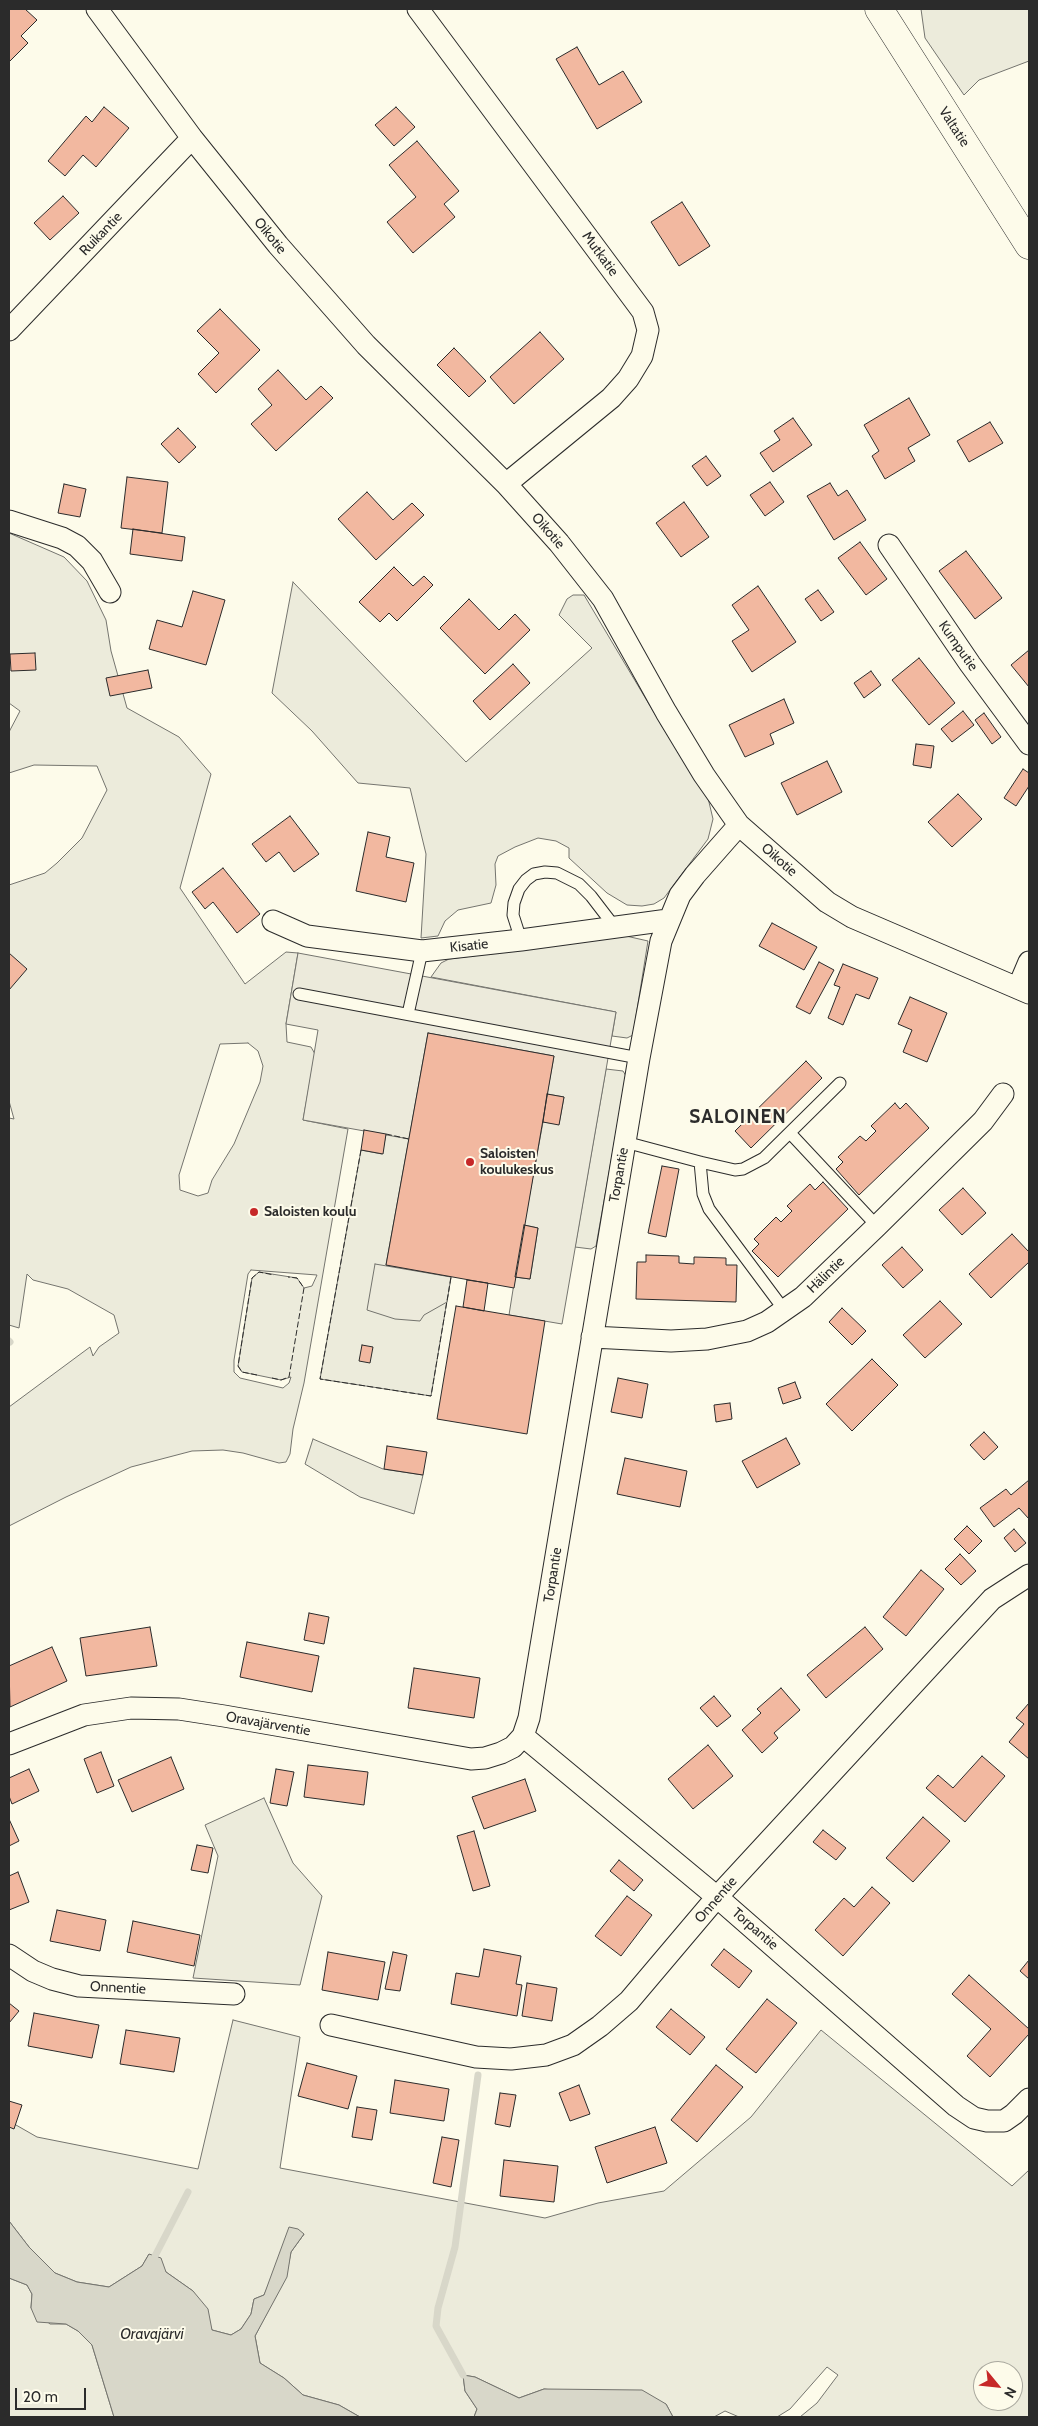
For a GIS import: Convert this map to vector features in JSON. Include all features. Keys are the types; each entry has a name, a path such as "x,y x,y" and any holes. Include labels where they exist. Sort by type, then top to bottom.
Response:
{"highway":[{"name":"Valtatie","path":"879,9 1029,245"}],"street":[{"name":"Oikotie","path":"97,9 192,138 278,245 366,345 506,484 559,543 603,600 671,720 704,774 739,825 827,902 852,917 1024,991"},
{"name":"Mutkatie","path":"418,9 642,312 648,330 642,356 628,378 616,392 506,484"},
{"name":"Ruikantie","path":"9,330 192,138"},
{"path":"9,521 62,538 77,546 92,561 110,592"},
{"name":"Kumputie","path":"889,545 970,664 1029,744"},
{"name":"Torpantie","path":"739,825 680,895 668,920 661,941 639,1058 529,1718 524,1736 718,1897 956,2106 974,2118 987,2121 1004,2120 1014,2114 1029,2099"},
{"name":"Kisatie","path":"273,921 307,936 422,950 521,940 668,920"},
{"path":"1024,991 1029,962"},
{"name":"Hälintie","path":"592,1337 671,1341 707,1339 747,1331 785,1311 877,1226 983,1121 1003,1094"},
{"name":"Onnentie","path":"331,2025 476,2057 511,2059 546,2054 573,2045 600,2026 629,2001 718,1897 992,1599 1029,1575"},
{"name":"Oravajärventie","path":"9,1744 84,1715 131,1708 179,1709 471,1759 485,1758 501,1753 513,1747 524,1736"},
{"name":"Onnentie","path":"9,1955 46,1976 79,1986 234,1994"}],"lane":[{"path":"521,940 513,915 514,903 519,889 526,880 534,874 545,872 557,873 579,884 591,896 614,926"},
{"path":"408,1014 422,950"},
{"path":"299,994 639,1058"},
{"path":"625,1142 700,1162 735,1170 743,1169 764,1158 840,1083"},
{"path":"790,1133 877,1226"},
{"path":"700,1162 702,1194 709,1209 785,1311"}],"shaded area":[{"path":"921,9 1029,9 1029,61 979,80 964,95 925,38"},
{"path":"9,533 64,557 87,581 106,620 111,651 127,708 179,737 211,774 180,888 245,984 286,952 298,953 286,1024 287,1042 311,1047 315,1054 303,1120 348,1129 304,1383 293,1429 290,1454 286,1462 279,1463 243,1453 223,1450 192,1451 131,1467 9,1526 9,1407 90,1347 93,1356 99,1347 119,1333 114,1315 68,1289 33,1280 27,1274 19,1328 9,1325 9,1118 14,1119 9,1101 9,885 45,873 57,863 82,838 107,790 97,766 34,765 9,773 9,732 20,711 9,703","holes":["248,1043 258,1051 263,1066 260,1082 234,1144 212,1180 208,1193 198,1196 180,1190 179,1175 220,1044","251,1270 317,1275 312,1286 304,1288 297,1278 259,1272 252,1278 238,1366 242,1372 281,1380 291,1377 289,1383 283,1388 240,1378 234,1372 234,1360 248,1274"]},
{"path":"293,582 466,762 592,648 559,615 567,599 573,595 584,595 665,731 708,798 713,819 708,839 664,898 654,904 642,906 627,905 607,893 569,858 569,848 556,841 538,838 498,856 495,864 496,885 491,903 458,910 445,921 438,936 421,938 426,854 410,788 358,783 312,731 272,693"},
{"path":"626,936 648,941 633,1035 627,1038 612,1036 616,1012 431,977 441,963 449,959"},
{"path":"298,953 616,1012 562,1324 509,1315 515,1277 530,1279 538,1228 524,1225 543,1122 559,1124 564,1097 547,1094 554,1056 428,1033 409,1139 303,1120 318,1030 286,1024"},
{"path":"606,1069 623,1071 626,1076 596,1246 591,1249 575,1247"},
{"path":"386,1134 409,1139 386,1265 451,1277 431,1396 320,1379 361,1150 382,1154"},
{"path":"375,1264 451,1277 447,1302 424,1315 420,1321 395,1319 367,1310"},
{"path":"313,1439 383,1469 423,1475 414,1514 360,1497 305,1464"},
{"path":"264,1798 293,1863 322,1896 300,1985 193,1978 218,1856 205,1825"},
{"path":"233,2020 300,2037 280,2168 545,2218 598,2203 664,2191 751,2117 821,2030 1012,2186 1029,2170 1029,2417 800,2417 817,2403 838,2375 827,2367 790,2409 777,2417 739,2417 725,2411 714,2417 673,2417 666,2404 544,2389 519,2398 475,2377 463,2375 465,2391 477,2409 474,2417 360,2417 339,2405 303,2395 284,2378 260,2363 255,2336 286,2277 291,2252 304,2234 272,2277 264,2295 254,2299 251,2314 241,2329 231,2335 212,2330 193,2291 166,2272 149,2254 142,2266 109,2287 77,2282 55,2273 29,2247 9,2221 9,2121 37,2137 198,2169"},
{"path":"9,2278 27,2285 32,2294 31,2308 50,2324 66,2324 78,2331 92,2345 114,2417 9,2417"}],"water":[{"name":"Oravajärvi","path":"9,2221 29,2247 55,2273 77,2282 109,2287 142,2266 149,2254 161,2258 166,2272 193,2291 208,2309 212,2330 231,2335 241,2329 251,2314 254,2299 264,2295 289,2227 298,2229 304,2234 291,2252 287,2277 255,2336 260,2363 284,2378 303,2395 339,2405 360,2417 114,2417 92,2345 78,2331 66,2324 37,2322 31,2308 32,2294 27,2285 9,2278"},
{"path":"463,2375 475,2377 519,2398 544,2389 642,2390 666,2404 673,2417 474,2417 477,2409 465,2391"}],"building":[{"path":"9,9 25,9 37,20 21,36 28,43 9,62"},
{"path":"577,47 599,85 623,71 642,102 597,129 556,59"},
{"path":"104,107 129,128 96,167 83,155 65,176 48,161 86,116 92,122"},
{"path":"396,107 415,127 394,146 375,125"},
{"path":"417,141 459,191 444,204 455,217 413,253 387,222 416,197 389,165"},
{"path":"63,196 79,213 50,240 34,223"},
{"path":"682,202 710,246 679,266 651,222"},
{"path":"220,309 260,350 216,393 198,374 219,353 197,331"},
{"path":"540,332 564,359 514,404 490,377"},
{"path":"454,348 486,381 469,397 437,365"},
{"path":"278,370 306,400 321,386 333,398 276,451 251,424 272,405 258,389"},
{"path":"909,398 930,435 908,448 915,461 885,479 872,456 879,451 864,425"},
{"path":"793,418 812,445 773,472 760,453 780,440 774,431"},
{"path":"990,422 1003,443 969,462 957,441"},
{"path":"178,428 196,447 179,463 161,444"},
{"path":"706,456 721,476 707,486 692,466"},
{"path":"127,477 168,482 162,533 121,528"},
{"path":"770,482 784,502 765,516 750,495"},
{"path":"830,483 838,496 847,490 866,520 834,540 807,496"},
{"path":"64,484 86,489 80,517 58,513"},
{"path":"367,492 393,520 412,503 424,515 376,560 338,519"},
{"path":"684,502 709,537 681,557 656,523"},
{"path":"133,529 185,537 182,561 130,554"},
{"path":"860,542 887,579 866,595 838,558"},
{"path":"966,551 1002,598 975,619 939,571"},
{"path":"394,567 413,586 424,576 433,585 397,621 389,613 380,622 359,602"},
{"path":"758,586 796,642 752,672 732,641 749,630 732,605"},
{"path":"818,590 834,612 821,621 805,599"},
{"path":"193,591 225,600 206,665 149,649 157,620 182,627"},
{"path":"469,599 499,630 515,614 530,630 485,674 440,628"},
{"path":"1029,650 1029,687 1011,665"},
{"path":"35,653 36,670 11,671 10,654"},
{"path":"919,658 955,703 929,725 892,680"},
{"path":"513,664 530,683 490,720 473,701"},
{"path":"148,670 152,688 110,696 106,678"},
{"path":"871,671 881,685 864,698 854,683"},
{"path":"784,699 794,723 770,734 774,744 745,757 729,725"},
{"path":"963,711 974,725 952,742 941,729"},
{"path":"984,713 1001,737 992,744 975,720"},
{"path":"916,744 934,746 931,768 913,765"},
{"path":"827,761 842,792 797,815 781,783"},
{"path":"1023,769 1029,773 1029,786 1016,806 1004,798"},
{"path":"958,794 982,819 952,847 928,822"},
{"path":"290,816 319,854 294,872 279,852 266,862 252,844"},
{"path":"368,832 390,837 386,857 414,863 406,902 356,891"},
{"path":"223,868 260,914 237,933 213,902 205,909 192,892"},
{"path":"772,923 817,947 804,970 759,946"},
{"path":"9,953 27,969 9,990"},
{"path":"819,962 834,970 810,1014 796,1007"},
{"path":"843,964 878,978 869,999 856,994 843,1025 828,1018 840,987 834,985"},
{"path":"910,997 947,1013 927,1062 903,1052 912,1030 898,1024"},
{"name":"Saloisten koulukeskus","path":"428,1033 554,1056 514,1288 386,1265"},
{"path":"806,1061 822,1078 751,1148 735,1131"},
{"path":"547,1094 564,1097 559,1125 543,1122"},
{"path":"895,1103 900,1109 906,1103 929,1128 859,1195 836,1169 843,1162 838,1157 860,1136 866,1141 876,1131 871,1126"},
{"path":"364,1130 386,1134 383,1154 361,1150"},
{"path":"662,1166 679,1169 666,1237 648,1233"},
{"path":"823,1182 848,1209 778,1277 752,1251 759,1244 754,1239 776,1217 781,1222 792,1211 787,1206 810,1184 815,1190"},
{"path":"963,1188 986,1213 962,1235 939,1210"},
{"path":"524,1225 538,1228 530,1279 515,1277"},
{"path":"1012,1234 1029,1252 1029,1262 991,1298 969,1274"},
{"path":"902,1247 923,1270 903,1288 882,1265"},
{"path":"646,1255 679,1256 679,1263 694,1264 694,1257 726,1258 726,1265 737,1265 736,1302 636,1299 637,1262 646,1262"},
{"path":"467,1280 488,1283 484,1311 463,1307"},
{"path":"940,1301 962,1324 925,1358 903,1335"},
{"path":"456,1306 545,1321 527,1434 437,1419"},
{"path":"842,1308 866,1331 852,1345 829,1322"},
{"path":"362,1345 373,1347 370,1363 359,1361"},
{"path":"872,1359 898,1385 852,1431 826,1404"},
{"path":"618,1378 648,1384 642,1418 611,1412"},
{"path":"795,1382 801,1398 783,1404 778,1388"},
{"path":"730,1403 732,1419 716,1422 714,1405"},
{"path":"984,1432 998,1447 984,1460 970,1445"},
{"path":"786,1438 800,1464 757,1488 742,1461"},
{"path":"387,1446 427,1452 423,1475 384,1469"},
{"path":"625,1458 687,1471 680,1507 617,1494"},
{"path":"1029,1480 1029,1519 1019,1508 994,1527 980,1508 1006,1489 1011,1495"},
{"path":"967,1526 982,1541 969,1554 954,1539"},
{"path":"1014,1529 1026,1543 1015,1552 1004,1538"},
{"path":"960,1554 976,1571 961,1585 945,1569"},
{"path":"921,1570 944,1589 906,1636 883,1617"},
{"path":"309,1613 329,1617 324,1644 304,1640"},
{"path":"150,1627 157,1666 86,1676 80,1638"},
{"path":"865,1627 883,1649 826,1698 807,1675"},
{"path":"247,1642 319,1656 312,1692 240,1677"},
{"path":"52,1647 67,1681 10,1707 9,1666"},
{"path":"414,1668 480,1678 474,1718 408,1708"},
{"path":"781,1688 800,1710 774,1733 778,1738 762,1753 742,1730 761,1713 757,1709"},
{"path":"714,1696 731,1716 717,1727 700,1708"},
{"path":"1029,1703 1029,1759 1009,1742 1024,1724 1016,1718"},
{"path":"708,1745 733,1776 693,1809 668,1779"},
{"path":"101,1752 114,1786 97,1793 84,1759"},
{"path":"982,1756 1005,1776 965,1822 926,1788 938,1775 953,1788"},
{"path":"171,1757 184,1789 132,1812 118,1780"},
{"path":"308,1765 368,1772 364,1805 304,1797"},
{"path":"29,1769 39,1791 12,1804 9,1796 9,1778"},
{"path":"276,1769 294,1772 287,1806 270,1803"},
{"path":"525,1779 536,1811 484,1829 472,1797"},
{"path":"923,1817 950,1841 913,1882 886,1858"},
{"path":"9,1819 19,1841 9,1846"},
{"path":"823,1830 846,1848 836,1860 813,1842"},
{"path":"474,1831 490,1886 473,1891 457,1836"},
{"path":"197,1845 213,1848 208,1873 191,1870"},
{"path":"619,1860 643,1880 634,1891 610,1871"},
{"path":"18,1872 29,1902 9,1910 9,1876"},
{"path":"872,1887 890,1903 843,1956 815,1930 844,1898 854,1907"},
{"path":"627,1896 652,1915 621,1956 595,1936"},
{"path":"57,1910 106,1920 100,1951 50,1941"},
{"path":"133,1921 200,1935 194,1966 127,1952"},
{"path":"484,1949 521,1956 516,1984 522,1985 517,2016 451,2004 456,1973 479,1977"},
{"path":"724,1949 752,1971 739,1988 711,1965"},
{"path":"328,1952 385,1962 378,2000 322,1990"},
{"path":"393,1952 407,1955 400,1991 385,1989"},
{"path":"1029,1960 1029,1979 1020,1971"},
{"path":"969,1975 1029,2029 1029,2034 990,2077 967,2056 991,2029 952,1994"},
{"path":"527,1983 557,1988 552,2021 522,2016"},
{"path":"767,1999 797,2023 756,2073 726,2049"},
{"path":"9,2003 19,2011 9,2023"},
{"path":"671,2009 705,2037 690,2055 656,2027"},
{"path":"34,2013 99,2025 92,2058 28,2046"},
{"path":"126,2030 180,2038 174,2072 120,2064"},
{"path":"307,2063 357,2076 348,2109 298,2096"},
{"path":"716,2065 743,2087 697,2142 671,2120"},
{"path":"395,2080 449,2089 444,2121 390,2113"},
{"path":"579,2085 590,2114 570,2121 559,2093"},
{"path":"500,2093 516,2095 510,2127 495,2124"},
{"path":"9,2101 22,2105 14,2129 9,2127"},
{"path":"357,2107 377,2110 372,2140 352,2137"},
{"path":"655,2127 667,2163 607,2183 595,2147"},
{"path":"442,2137 459,2140 451,2187 433,2183"},
{"path":"504,2160 558,2166 554,2202 500,2196"}],"waterway":[{"path":"463,2375 436,2326 438,2308 455,2247 478,2075"},
{"path":"155,2256 188,2192"}],"fence":[{"path":"386,1134 409,1139"},
{"path":"361,1150 320,1379 431,1396 451,1277"},
{"path":"257,1375 242,1372 238,1366 252,1278 259,1272 274,1275"},
{"path":"272,1378 281,1380 289,1377 304,1288 297,1278 288,1277"}],"place":[{"name":"Saloisten koulukeskus","path":"470,1162"},
{"name":"Saloisten koulu","path":"254,1212"}],"district":[{"name":"SALOINEN","path":"738,1117"}]}
